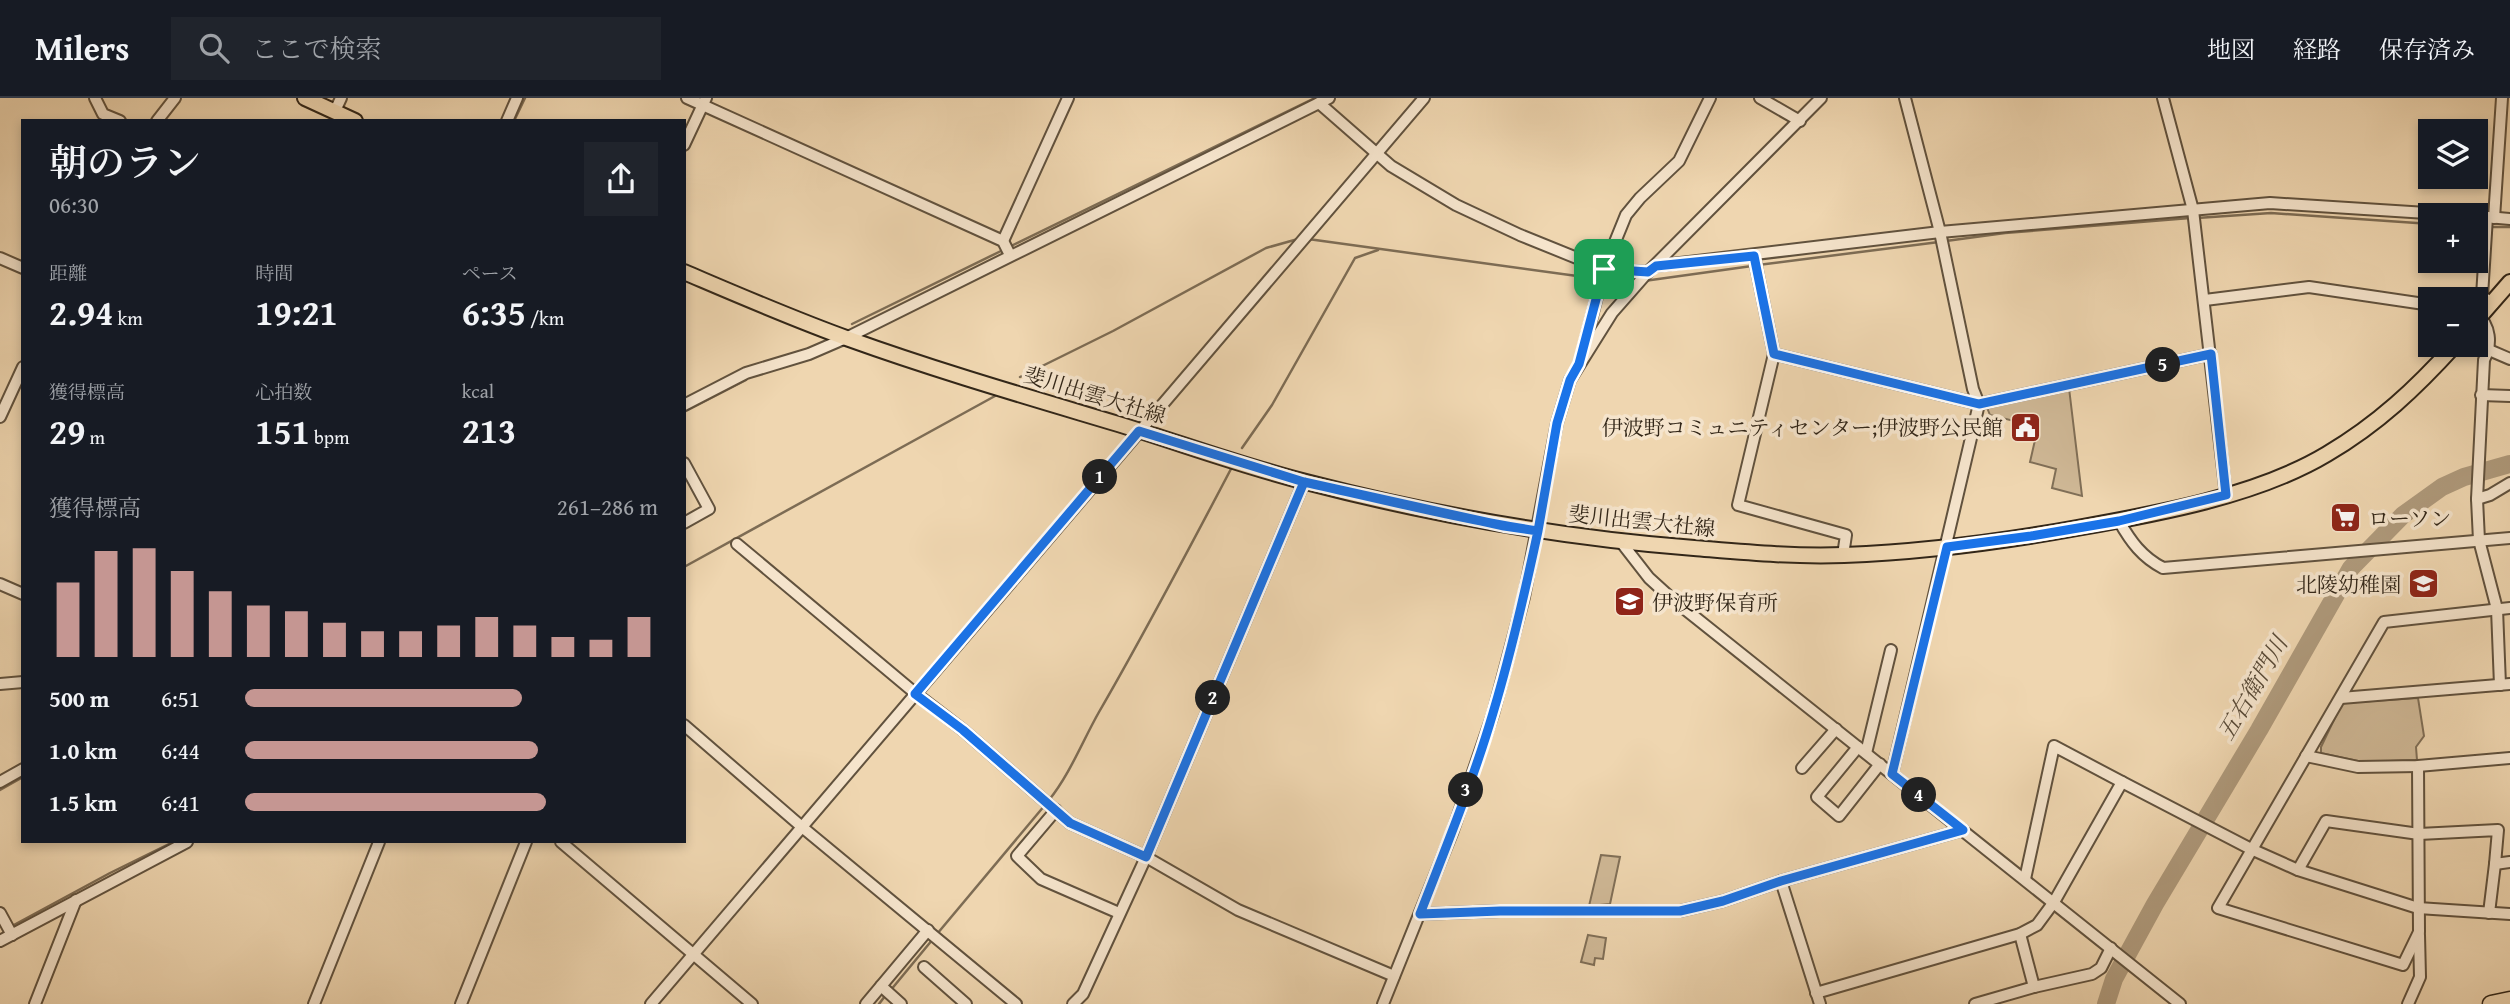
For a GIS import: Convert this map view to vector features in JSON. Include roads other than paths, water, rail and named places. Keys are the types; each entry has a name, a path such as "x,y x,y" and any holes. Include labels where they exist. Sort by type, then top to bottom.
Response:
{"highway":[{"path":"2491,1004 2510,1000"}],"main road":[{"path":"305,98 338,104 353,119"},
{"name":"斐川出雲大社線","path":"686,272 846,338 1000,389 1304,482 1504,526 1621,542 1762,554 1843,555 1947,547 2119,521 2226,495 2278,478 2324,457 2415,389 2444,357"},
{"path":"2488,308 2510,282"}],"street":[{"path":"95,98 103,114 115,119"},
{"path":"159,119 175,98"},
{"path":"508,119 517,98"},
{"path":"687,98 704,102 1003,241 1010,255"},
{"path":"1003,241 1069,98"},
{"path":"651,1004 1423,98"},
{"path":"1579,364 1604,269 1626,215 1679,161 1710,98"},
{"path":"1760,98 1800,121"},
{"path":"1383,1004 1452,832 1493,714 1524,597 1557,423 1570,380 1612,313 1821,98"},
{"path":"1892,774 1979,404 1973,389 1940,232 1905,98"},
{"path":"2164,98 2193,209 2226,495"},
{"path":"2488,203 2502,98"},
{"path":"686,404 746,373 809,354 846,338 1319,101 1391,166 1456,205 1520,235 1604,269 1652,269 1940,232 2270,203 2418,212"},
{"path":"686,141 704,102"},
{"path":"2488,217 2510,219"},
{"path":"1754,256 1774,354 1738,505 1846,535 1843,555"},
{"path":"0,258 21,267"},
{"path":"2483,273 2482,296 2493,304"},
{"path":"2205,300 2309,287 2418,302"},
{"path":"2341,698 2505,685 2497,609 2479,540 2477,499 2481,395 2484,360 2489,350 2488,331"},
{"path":"2489,350 2510,359"},
{"path":"1774,354 1979,404 2211,354"},
{"path":"1,410 21,372"},
{"path":"2481,395 2510,396"},
{"path":"686,467 709,509 686,522"},
{"path":"1073,1004 1083,994 1146,857 1304,482"},
{"path":"2477,499 2510,483"},
{"path":"2119,521 2147,559 2163,568 2510,538"},
{"path":"1621,542 1649,578 1671,597 2180,1004"},
{"path":"737,544 915,694 963,730 1070,823 1146,857 1238,910 1394,976"},
{"path":"0,584 21,593"},
{"path":"2419,932 2403,965 2218,908 2384,622 2510,608"},
{"path":"1880,764 1839,816 1817,797 1862,750 1891,650"},
{"path":"0,684 21,682"},
{"path":"686,727 802,827 1016,1004"},
{"path":"1802,768 1836,729"},
{"path":"2025,878 2054,746 2251,849 2298,870 2418,908 2510,914"},
{"path":"2306,756 2358,767 2510,758"},
{"path":"2408,1004 2420,977 2418,765"},
{"path":"0,782 21,770"},
{"path":"1781,881 1818,998 2020,934 2037,925 2054,902 2122,782"},
{"path":"1056,810 1017,856 1041,879 1119,913"},
{"path":"2298,870 2326,821 2419,834 2498,830 2489,913"},
{"path":"1420,914 1680,911 1723,901 1781,881 1963,830"},
{"path":"0,942 185,843"},
{"path":"314,1004 379,843"},
{"path":"461,1004 526,843"},
{"path":"562,843 752,1004"},
{"path":"2495,864 2510,862"},
{"path":"35,1004 76,900"},
{"path":"0,914 12,935"},
{"path":"866,1004 928,930"},
{"path":"2020,934 2034,987"},
{"path":"1975,1004 2092,974 2101,968 2113,950"},
{"path":"924,967 966,1004"},
{"path":"880,986 901,1004"}],"waterway":[{"path":"515,119 525,98"},
{"path":"1009,247 1315,98"},
{"path":"2197,218 2271,213 2418,223"},
{"path":"1946,241 2005,233 2190,218"},
{"path":"2490,227 2510,227"},
{"path":"1020,377 1113,331 1266,248 1298,239"},
{"path":"1308,239 1599,279"},
{"path":"1758,265 1939,242"},
{"path":"852,324 1003,250"},
{"path":"1242,448 1272,405 1355,258 1378,250"},
{"path":"1644,281 1752,266"},
{"path":"1606,280 1634,281"},
{"path":"686,411 746,380"},
{"path":"686,566 995,396"},
{"name":"五右衛門川","path":"2106,1004 2114,979 2155,904 2259,730 2351,568 2403,515 2442,487 2464,477 2510,464"},
{"path":"1049,800 1070,768 1232,467"},
{"path":"0,790 21,778"},
{"path":"937,934 1045,805"},
{"path":"12,926 171,843"},
{"path":"890,991 933,939"},
{"path":"879,1004 885,996"}],"place":[{"name":"伊波野コミュニティセンター;伊波野公民館","path":"2026,427"},
{"name":"ローソン","path":"2345,518"},
{"name":"北陵幼稚園","path":"2424,584"},
{"name":"伊波野保育所","path":"1629,602"}]}
